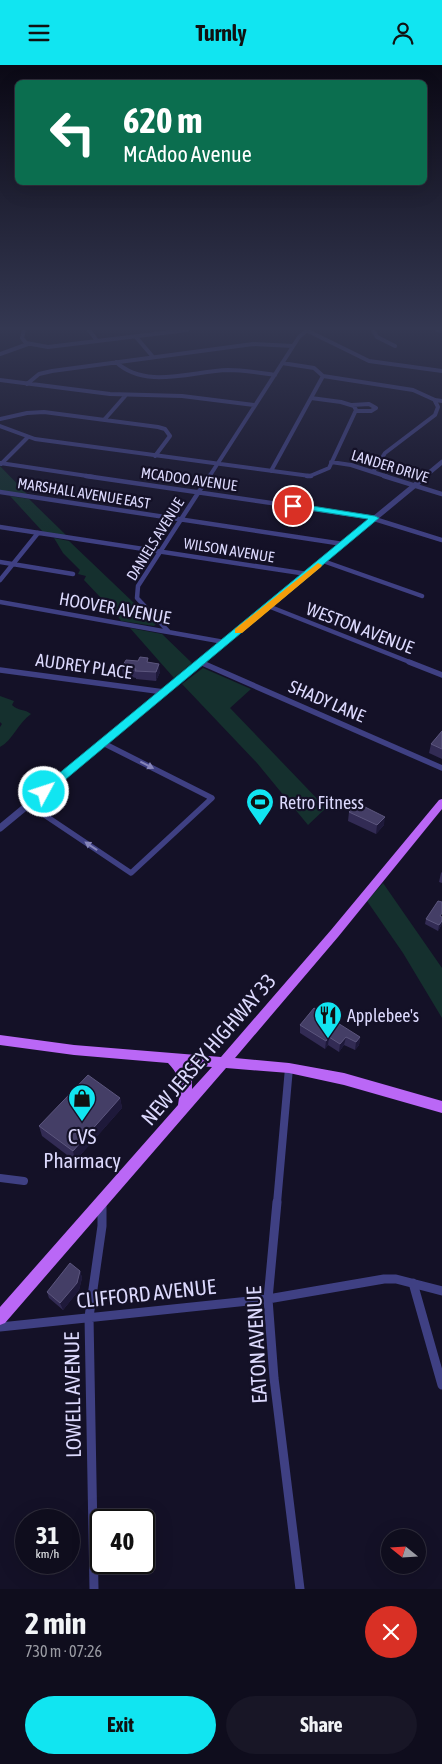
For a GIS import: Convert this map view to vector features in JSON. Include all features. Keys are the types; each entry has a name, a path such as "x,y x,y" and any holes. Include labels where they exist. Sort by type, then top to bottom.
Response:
{"main road":[{"name":"NEW JERSEY HIGHWAY 33","path":"0,1318 384,875 442,802"},
{"path":"0,1040 74,1050 224,1061 289,1068 344,1079 442,1107"},
{"path":"170,1057 183,1070 188,1081 184,1106"}],"street":[{"path":"104,420 121,401"},
{"path":"223,401 254,405"},
{"name":"DANIELS AVENUE","path":"169,632 136,595 138,586 257,401"},
{"path":"271,471 309,401"},
{"path":"329,401 352,405 369,404 376,408 372,411 356,411"},
{"path":"373,472 385,453 435,415 438,407 435,401"},
{"path":"352,405 356,411"},
{"path":"0,426 12,433 27,438 310,476 326,471 356,411"},
{"path":"0,419 28,413 44,412 166,429 170,434 169,438 156,456"},
{"path":"1,464 27,438"},
{"name":"LANDER DRIVE","path":"332,462 351,465 442,494"},
{"path":"0,828 442,463"},
{"name":"MCADOO AVENUE","path":"1,464 375,518 442,540"},
{"name":"MARSHALL AVENUE EAST","path":"0,492 343,544"},
{"name":"WILSON AVENUE","path":"0,527 306,575"},
{"path":"0,580 38,533"},
{"path":"323,561 422,596"},
{"path":"0,562 73,574"},
{"name":"HOOVER AVENUE","path":"0,602 224,643"},
{"name":"WESTON AVENUE","path":"268,607 442,675"},
{"name":"SHADY LANE","path":"200,662 442,768"},
{"name":"AUDREY PLACE","path":"0,670 164,692"},
{"path":"28,804 132,873 212,797 103,743"},
{"name":"EATON AVENUE","path":"289,1068 268,1299 274,1378 300,1589"},
{"path":"0,1178 24,1181"},
{"name":"LOWELL AVENUE","path":"94,1589 89,1317 102,1226 102,1201"},
{"name":"CLIFFORD AVENUE","path":"0,1327 268,1299 384,1279 412,1283 442,1291"},
{"path":"412,1283 442,1385"}],"green space":[{"path":"0,466 28,495 0,491"},
{"path":"10,496 29,499 67,536 43,532"},
{"path":"54,538 69,541 156,624 154,626 121,621 108,602 101,598 84,580 86,576 78,574 80,570 63,553"},
{"path":"130,628 162,634 192,663 174,678"},
{"path":"203,668 251,689 230,708 326,808 308,825 257,763 182,684"},
{"path":"0,696 14,701 12,705 14,707 31,714 22,722 5,744 0,747 0,727 2,724 0,722"},
{"path":"383,883 442,968 442,1018 403,953 367,901"}],"building":[{"path":"140,657 148,658 147,662 159,664 156,672 135,671 136,669 122,667 126,660 138,661"},
{"path":"442,731 442,749 431,744"},
{"path":"357,803 385,817 377,825 349,812"},
{"path":"438,901 442,902 442,913 440,916 442,921 439,925 426,919"},
{"path":"314,1008 360,1037 356,1042 346,1037 340,1044 329,1037 326,1041 300,1025"},
{"name":"CVS Pharmacy","path":"88,1075 120,1098 73,1151 39,1126"},
{"path":"70,1263 80,1271 77,1283 60,1303 47,1292"}],"slow traffic":[{"path":"239,631 318,565"}],"place":[{"name":"Retro Fitness","path":"260,826"},
{"name":"Applebee's","path":"328,1039"},
{"name":"CVS Pharmacy","path":"82,1122"}],"route":[{"path":"44,792 375,518 293,506"}]}
